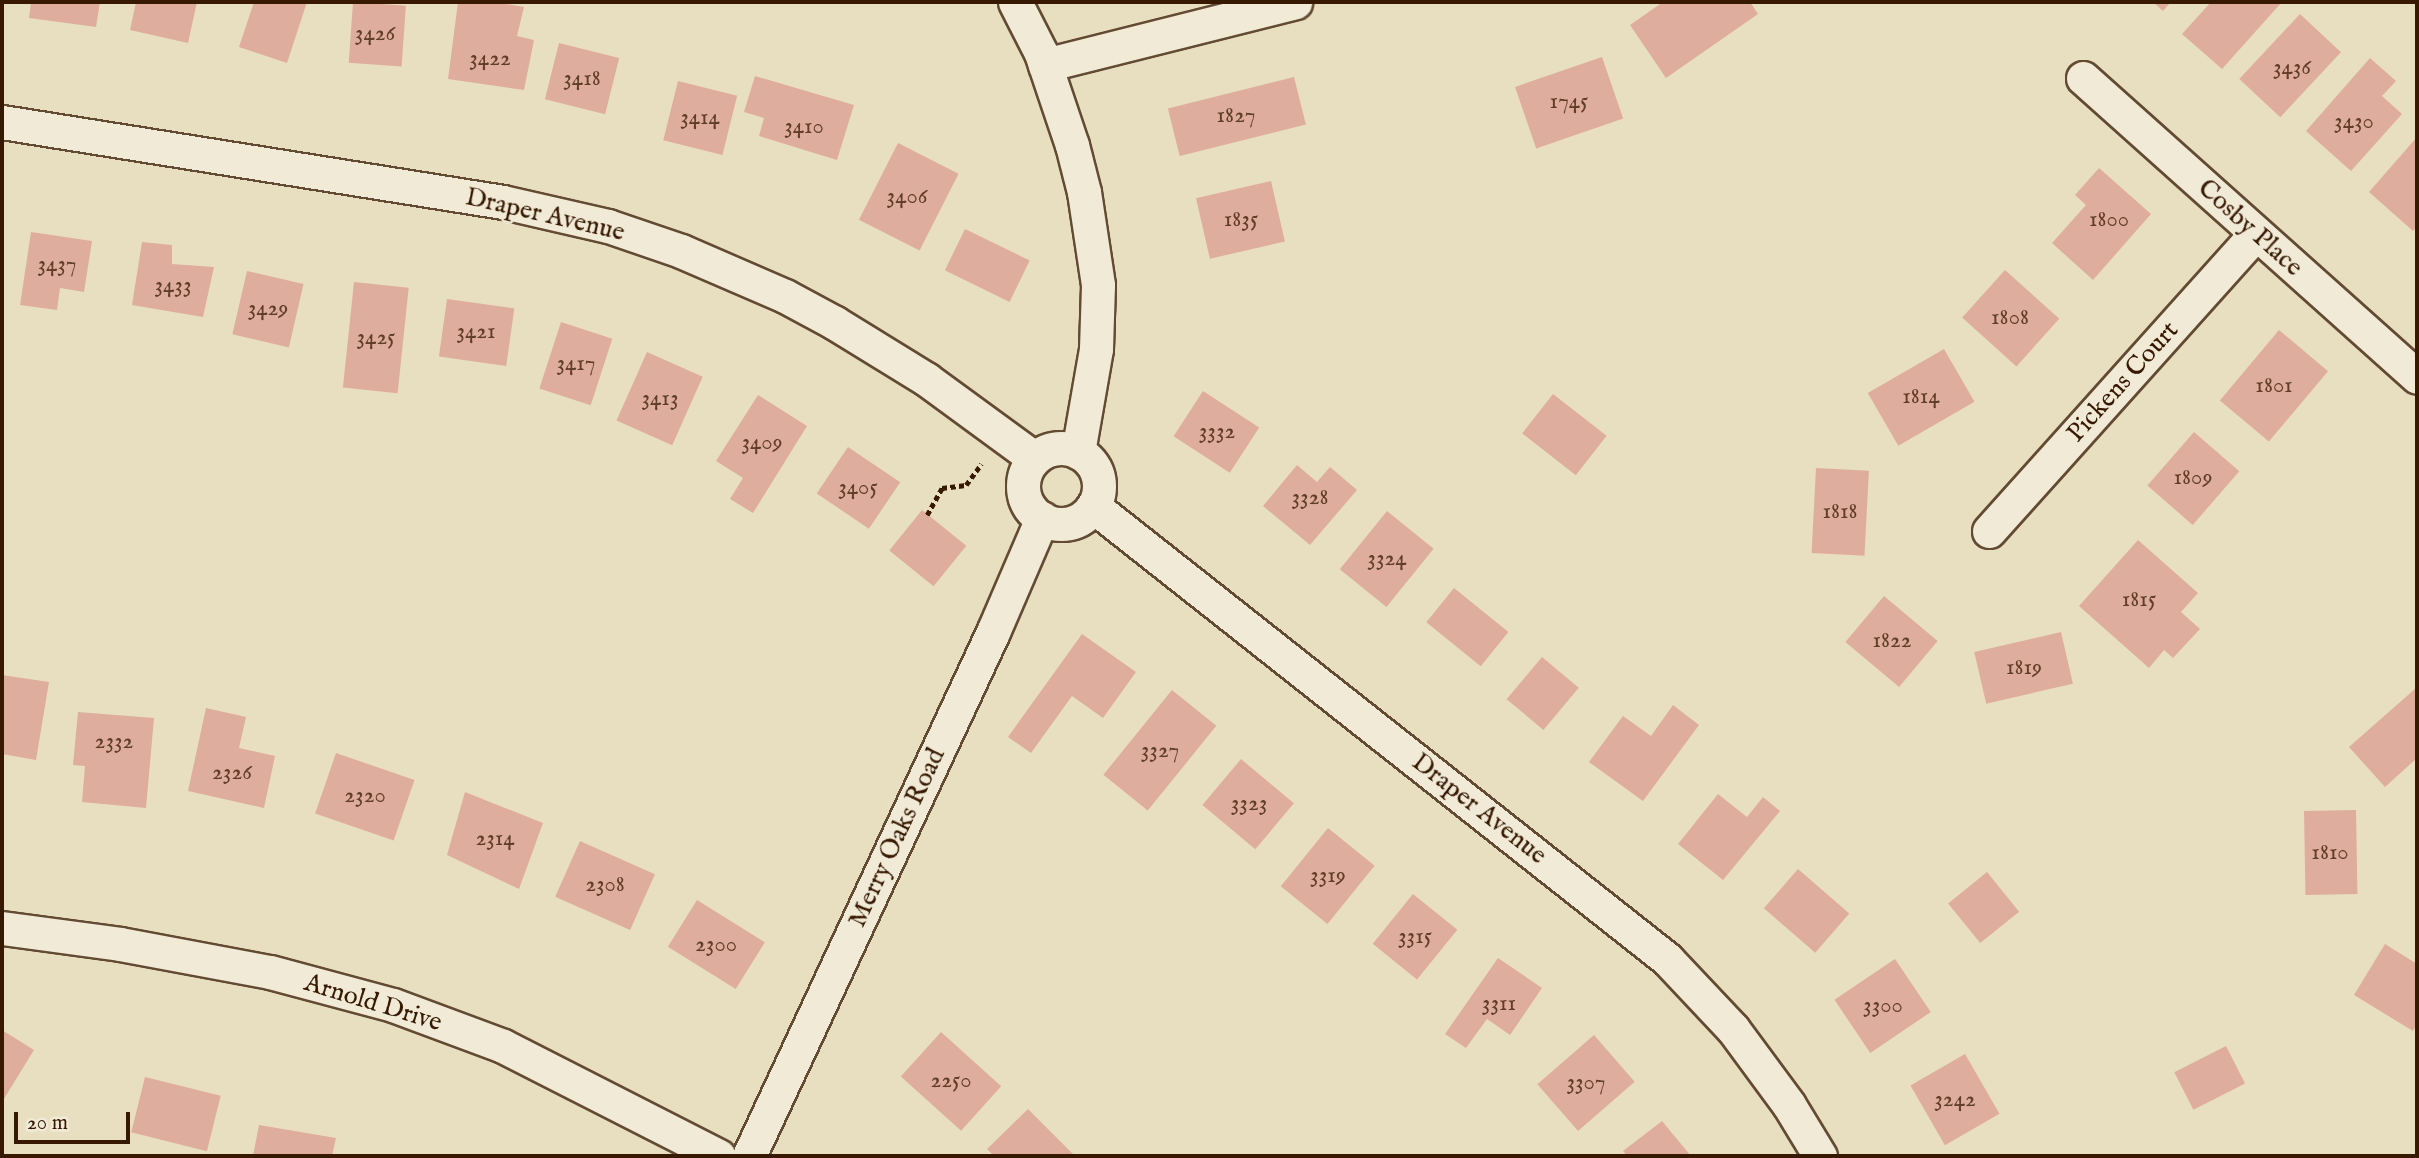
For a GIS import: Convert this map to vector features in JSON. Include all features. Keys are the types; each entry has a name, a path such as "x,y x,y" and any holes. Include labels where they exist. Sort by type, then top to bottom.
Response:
{"street":[{"path":"1015,2 1045,65 1072,145 1084,192 1098,285 1096,349 1078,452"},
{"path":"1045,65 1295,2"},
{"name":"Cosby Place","path":"2084,78 2417,377"},
{"name":"Draper Avenue","path":"2,122 503,202 608,226 681,251 785,296 835,323 926,379 1034,458"},
{"name":"Pickens Court","path":"1989,531 2256,233"},
{"path":"1055,448 1078,452 1095,470 1098,494 1093,506 1086,514 1064,523 1042,519 1033,511 1023,490 1027,468 1034,458 1055,448"},
{"name":"Draper Avenue","path":"1093,506 1667,959 1733,1030 1789,1105 1820,1156"},
{"name":"Merry Oaks Road","path":"749,1156 993,632 1042,519"},
{"name":"Arnold Drive","path":"2,928 120,944 270,972 393,1005 503,1046 719,1156"}],"path":[{"path":"927,515 942,488 966,485 985,457"}],"building":[{"path":"31,2 100,2 96,27 29,18"},
{"path":"136,2 197,2 188,43 130,30"},
{"path":"254,2 307,2 287,63 239,47"},
{"path":"353,2 406,6 402,67 349,63"},
{"path":"458,2 494,2 524,7 517,36 534,40 524,90 448,79"},
{"path":"1663,2 1750,2 1758,14 1666,78 1630,25"},
{"path":"2153,2 2171,2 2163,11"},
{"path":"2211,2 2282,2 2222,69 2182,34"},
{"path":"2300,14 2341,52 2280,117 2239,79"},
{"path":"559,43 619,58 605,114 545,99"},
{"path":"1602,57 1623,118 1536,148 1515,87"},
{"path":"2370,58 2396,81 2382,96 2402,114 2351,171 2306,131"},
{"path":"755,76 854,105 837,160 759,136 764,118 744,112"},
{"path":"1294,77 1306,125 1180,156 1168,108"},
{"path":"678,81 737,96 722,155 663,140"},
{"path":"2417,137 2417,226 2413,231 2369,192"},
{"path":"898,143 959,174 920,250 859,220"},
{"path":"2099,168 2151,214 2093,280 2052,243 2086,205 2075,195"},
{"path":"1271,181 1285,241 1210,259 1196,198"},
{"path":"965,229 1030,261 1010,302 945,270"},
{"path":"31,232 92,241 84,292 60,288 57,310 20,305"},
{"path":"142,242 172,245 172,264 214,267 203,317 132,305"},
{"path":"2005,270 2059,319 2016,366 1962,318"},
{"path":"247,271 304,284 289,347 232,334"},
{"path":"354,282 409,288 398,393 343,387"},
{"path":"447,299 514,308 506,366 439,356"},
{"path":"561,322 612,339 591,405 539,389"},
{"path":"2279,330 2328,371 2269,442 2220,400"},
{"path":"1944,349 1974,402 1898,446 1868,393"},
{"path":"647,352 703,377 672,445 616,421"},
{"path":"1203,391 1259,427 1230,473 1174,436"},
{"path":"1553,394 1607,436 1576,475 1522,433"},
{"path":"758,395 807,426 753,513 730,499 743,478 716,461"},
{"path":"2194,432 2239,471 2193,525 2147,486"},
{"path":"848,447 900,482 869,529 817,493"},
{"path":"1297,465 1317,482 1330,467 1357,490 1310,545 1263,506"},
{"path":"1816,468 1869,471 1864,556 1812,553"},
{"path":"922,510 966,546 934,586 889,550"},
{"path":"1387,511 1434,549 1386,607 1340,569"},
{"path":"2138,540 2198,593 2181,612 2200,629 2173,658 2164,650 2149,668 2079,606"},
{"path":"1454,588 1508,632 1481,666 1426,622"},
{"path":"1884,596 1938,641 1899,687 1845,642"},
{"path":"2061,632 2073,684 1986,704 1974,652"},
{"path":"1082,634 1136,672 1103,718 1072,696 1031,753 1008,737"},
{"path":"1542,657 1579,688 1543,730 1507,699"},
{"path":"2,675 49,682 36,760 2,754"},
{"path":"2416,688 2417,758 2385,787 2349,747"},
{"path":"1172,690 1216,726 1148,811 1103,775"},
{"path":"1673,705 1699,725 1643,801 1589,762 1623,716 1651,736"},
{"path":"206,708 246,717 239,748 275,756 264,808 188,791"},
{"path":"78,712 154,718 146,808 82,802 85,766 73,765"},
{"path":"336,753 414,780 394,841 315,814"},
{"path":"1241,759 1294,803 1255,849 1202,805"},
{"path":"465,792 543,823 519,889 447,855"},
{"path":"1718,794 1747,817 1763,797 1780,811 1723,880 1678,844"},
{"path":"2356,810 2357,894 2305,895 2304,811"},
{"path":"1328,828 1375,866 1327,924 1281,886"},
{"path":"580,841 655,874 630,930 555,897"},
{"path":"1798,869 1849,914 1815,953 1764,908"},
{"path":"1987,872 2019,912 1980,943 1948,903"},
{"path":"1413,894 1457,930 1417,980 1373,944"},
{"path":"697,900 765,942 736,989 668,947"},
{"path":"2385,944 2417,964 2417,1024 2413,1031 2354,995"},
{"path":"1498,958 1542,988 1510,1035 1487,1019 1466,1048 1445,1034"},
{"path":"1895,959 1931,1012 1870,1053 1834,1000"},
{"path":"2,1030 34,1050 2,1102"},
{"path":"941,1032 1001,1086 961,1131 901,1077"},
{"path":"1594,1035 1635,1082 1578,1131 1537,1084"},
{"path":"2226,1046 2245,1083 2193,1110 2174,1072"},
{"path":"1965,1054 2000,1114 1945,1145 1910,1086"},
{"path":"145,1077 221,1096 207,1151 131,1132"},
{"path":"1028,1109 1075,1156 994,1156 987,1149"},
{"path":"1662,1121 1691,1156 1627,1156 1623,1151"},
{"path":"259,1125 336,1138 332,1156 253,1156"}]}
